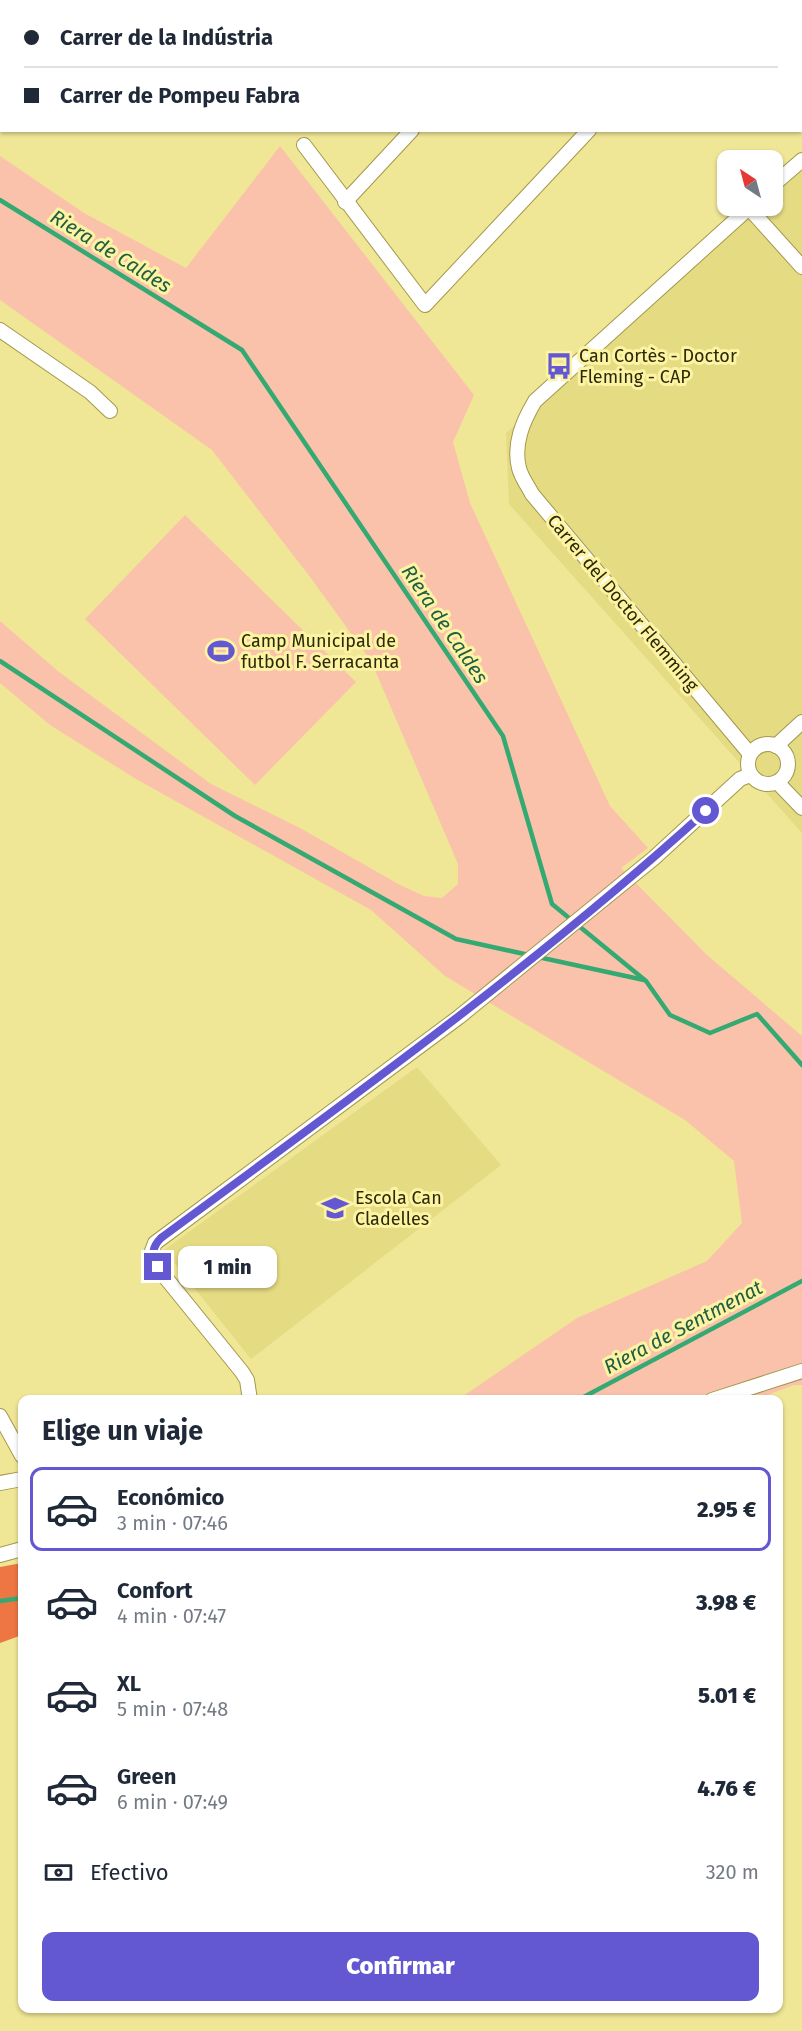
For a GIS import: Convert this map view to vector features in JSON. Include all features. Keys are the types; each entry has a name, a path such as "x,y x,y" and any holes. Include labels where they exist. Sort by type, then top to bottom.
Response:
{"street":[{"path":"345,202 410,132"},
{"path":"304,145 425,305 587,132"},
{"path":"783,176 802,160"},
{"name":"Carrer del Doctor Flemming","path":"740,216 535,401 524,419 517,441 519,469 532,494 750,754"},
{"path":"758,216 802,267"},
{"path":"0,330 90,392 110,411"},
{"path":"776,746 802,722"},
{"path":"763,744 776,746 782,750 788,760 786,772 777,782 770,785 761,784 750,776 747,763 750,754 763,744"},
{"path":"249,1395 247,1380 242,1372 158,1267 152,1251 155,1243 459,1017 654,858 740,779 750,776"},
{"path":"777,782 802,808"},
{"path":"728,1395 802,1371"},
{"path":"0,1416 18,1449"},
{"path":"0,1483 18,1480"},
{"path":"0,1555 18,1550"}],"shaded area":[{"path":"280,146 474,395 453,442 470,503 610,806 648,848 621,868 707,955 802,1036 802,1385 794,1385 767,1395 465,1395 577,1318 707,1261 742,1223 734,1161 685,1120 445,976 371,910 136,779 50,725 0,683 0,621 59,672 211,784 300,828 400,885 424,896 442,898 458,884 458,864 371,661 310,577 212,450 0,300 0,156 84,213 186,268"},
{"path":"802,170 802,833 509,504 506,433 751,216 783,216 783,187"},
{"name":"Camp Municipal de futbol F. Serracanta","path":"185,515 356,682 255,785 85,619"},
{"name":"Escola Can Cladelles","path":"417,1067 501,1165 251,1359 164,1250"},
{"path":"18,1564 18,1636 0,1643 0,1567"}],"waterway":[{"name":"Riera de Caldes","path":"0,200 242,350 503,736 552,904 646,981 670,1015 710,1033 757,1014 802,1065"},
{"path":"0,661 235,816 456,939 529,955"},
{"path":"538,957 644,980"},
{"name":"Riera de Sentmenat","path":"587,1395 802,1281"},
{"name":"Riera de Sentmenat","path":"0,1601 18,1599"}],"place":[{"name":"Can Cortès - Doctor Fleming - CAP","path":"559,366"},
{"name":"Camp Municipal de futbol F. Serracanta","path":"221,651"},
{"name":"Escola Can Cladelles","path":"335,1208"}],"route":[{"path":"158,1267 152,1251 155,1243 161,1238 459,1017 654,858 706,811"}]}
